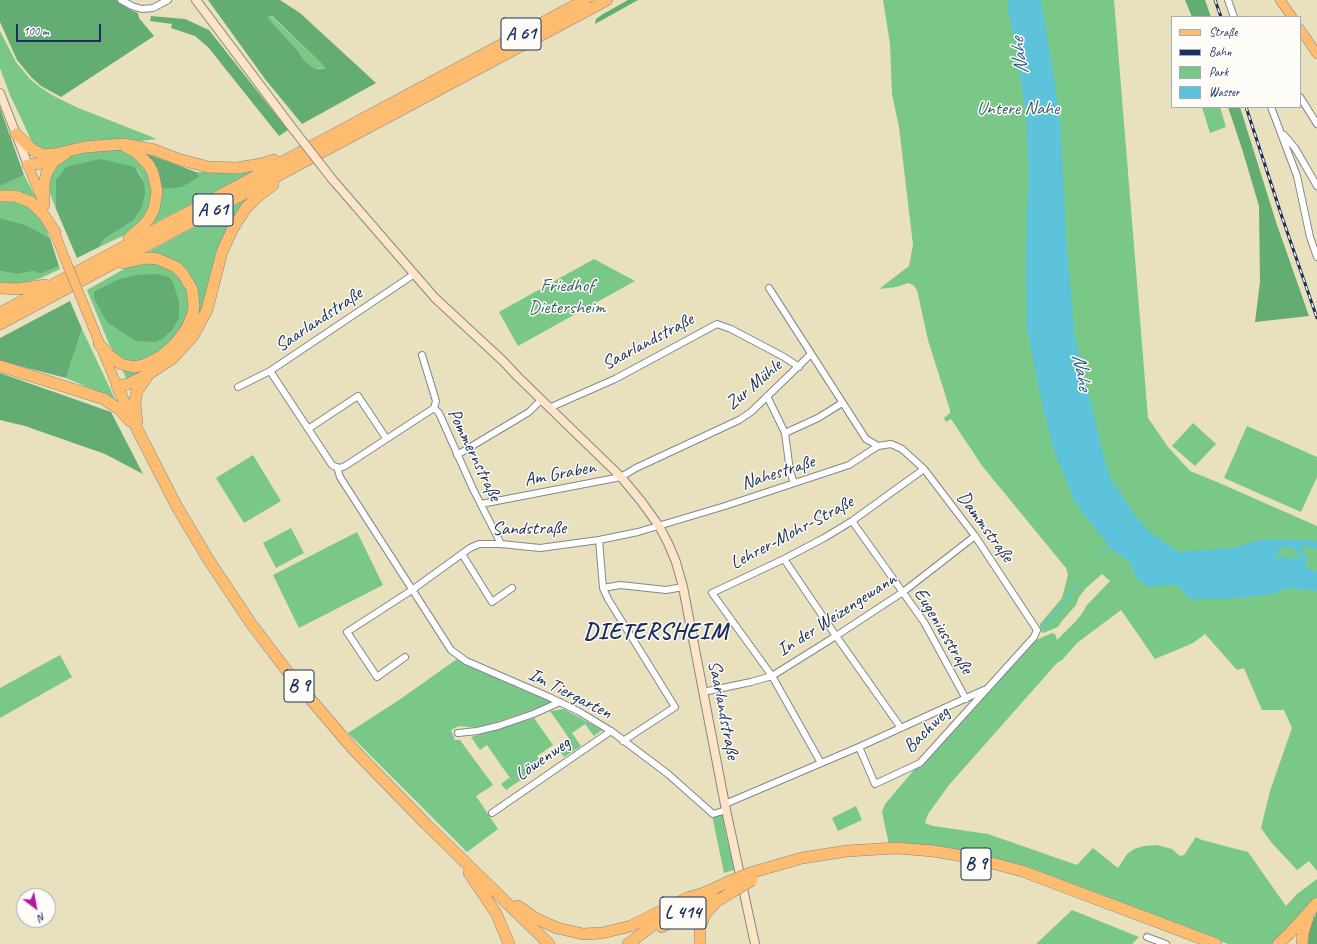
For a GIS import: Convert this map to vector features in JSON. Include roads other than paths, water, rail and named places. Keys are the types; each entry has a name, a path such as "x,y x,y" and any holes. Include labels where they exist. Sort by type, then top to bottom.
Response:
{"highway":[{"name":"A 61","path":"0,324 321,153 572,13 583,5 607,0"},
{"name":"A 61","path":"0,313 303,150 572,13"},
{"path":"16,134 33,150 41,154 55,154 86,147 110,144 135,145 155,150 193,164 224,168 237,168 261,164 303,150"},
{"path":"110,144 128,148 143,158 153,173 157,191 155,205 150,217 121,248"},
{"path":"28,165 42,163 70,151"},
{"path":"117,386 128,384 149,374 161,367 184,347 201,323 212,295 222,252 232,228 246,208 267,189 321,153"},
{"path":"44,205 44,184 47,172 50,166 60,156"},
{"path":"0,196 15,196 31,202 43,214 55,232"},
{"path":"98,344 121,364 134,367 144,365 166,352 183,334 190,321 194,304 192,289 188,281 176,267 167,262 158,259 142,259 105,268"},
{"path":"0,288 28,289 55,284"},
{"path":"0,366 104,399 118,408 136,427"},
{"path":"143,440 137,421 135,402 137,391 149,374"},
{"name":"B 9","path":"117,386 136,427 197,541 231,594 270,649 311,701 400,799 549,944"},
{"name":"B 9","path":"751,876 802,858 847,850 896,848 945,853 987,861 1022,871 1216,944"},
{"name":"B 9","path":"452,850 490,903 509,944"},
{"name":"B 9","path":"751,876 805,864 852,857 902,855 947,859 1019,876 1201,944"},
{"name":"B 9","path":"473,871 535,918 553,927 573,932 602,933 622,929 651,917 687,898 704,893"},
{"name":"L 414","path":"639,944 686,911 751,876"},
{"path":"704,893 731,887"},
{"path":"700,944 700,928 705,914 731,887"},
{"name":"L 414","path":"628,944 663,917 704,893"},
{"path":"1278,944 1290,934 1314,907"},
{"path":"1302,944 1304,925 1314,907"}],"main road":[{"name":"Saarlandstraße","path":"196,0 332,179 401,260 435,298 503,361 518,378 621,477 659,526 676,562 683,587 726,807 755,944"},
{"path":"1280,0 1291,16"},
{"path":"1301,30 1317,54"},
{"path":"0,93 28,165"},
{"name":"B 9","path":"28,165 98,344 117,386"}],"street":[{"path":"121,0 142,9 153,8 168,0"},
{"path":"1228,0 1234,16"},
{"path":"1301,99 1317,124"},
{"path":"1273,108 1297,176 1310,237 1317,257"},
{"path":"1281,130 1295,148 1317,186"},
{"name":"Saarlandstraße","path":"238,387 270,371 414,274"},
{"path":"769,288 866,439 878,446"},
{"name":"Saarlandstraße","path":"549,408 615,379 717,324 723,325 738,332 784,357 798,367"},
{"name":"Zur Mühle","path":"621,477 636,468 739,420 751,412 811,354"},
{"name":"Pommernstraße","path":"422,355 436,401 434,408 439,413 457,455 501,544"},
{"path":"270,371 332,465 337,467 346,466 386,438 434,408"},
{"path":"308,429 358,396 386,438"},
{"path":"767,396 785,433 790,471 794,483"},
{"path":"457,455 529,412 541,400"},
{"path":"785,433 818,418 842,403"},
{"name":"Dammstraße","path":"878,446 891,444 902,449 924,470 975,536 1037,630"},
{"name":"Nahestraße","path":"659,526 849,465 878,446"},
{"path":"337,467 340,477 412,590"},
{"name":"Lehrer-Mohr-Straße","path":"772,676 712,592 784,559 824,538 852,521 924,470"},
{"name":"Am Graben","path":"481,504 621,477"},
{"name":"Eugeniusstraße","path":"852,521 924,622 966,699"},
{"name":"Sandstraße","path":"405,657 377,676 347,632 412,590 470,548 479,544 501,544 540,548 599,540 659,526"},
{"name":"In der Weizengewann","path":"703,692 772,676 903,592 975,536"},
{"path":"599,540 603,588 620,620 674,707 623,741"},
{"path":"462,554 492,602 512,588"},
{"path":"784,559 901,728"},
{"path":"603,588 620,585 666,590 683,587"},
{"name":"Im Tiergarten","path":"412,590 451,650 466,661 560,702 611,731 668,774 713,814 726,807"},
{"name":"Bachweg","path":"859,747 875,784 920,763 1034,637 1037,630"},
{"path":"772,676 821,763"},
{"name":"Bachweg","path":"726,807 986,689"},
{"path":"458,733 477,731 498,726 533,714 560,702"},
{"name":"Löwenweg","path":"492,813 611,731"},
{"path":"1147,937 1166,944"}],"water":[{"name":"Nahe","path":"1008,0 1041,0 1060,122 1067,250 1075,338 1110,477 1135,516 1152,534 1179,552 1232,548 1264,539 1317,541 1317,549 1304,546 1301,552 1308,557 1305,566 1317,571 1317,591 1289,588 1273,594 1232,599 1191,599 1175,584 1149,587 1136,578 1131,563 1110,548 1075,502 1053,448 1027,330 1026,273 1029,174 1026,115 1016,47 1008,9","holes":["1282,547 1292,548 1295,552 1304,557 1275,557"]}],"waterway":[{"path":"1099,557 1112,547"},
{"path":"1042,629 1066,602 1077,583"}],"railway":[{"path":"1215,0 1221,16"},
{"path":"1246,108 1317,318"}],"district":[{"name":"DIETERSHEIM","path":"656,633"}],"park label":[{"name":"Untere Nahe","path":"1018,109"},
{"name":"Friedhof Dietersheim","path":"567,297"}]}
